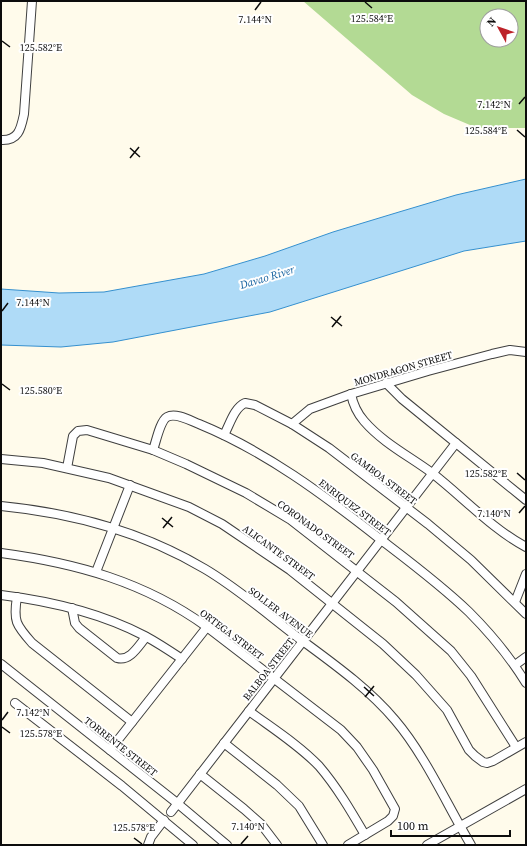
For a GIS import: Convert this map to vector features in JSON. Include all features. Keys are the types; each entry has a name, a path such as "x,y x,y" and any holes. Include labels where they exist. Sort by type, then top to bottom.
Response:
{"street":[{"path":"1,140 7,140 16,136 20,131 24,114 32,1"},
{"name":"MONDRAGON STREET","path":"292,424 310,408 386,383 510,350 526,352"},
{"path":"386,383 398,396 526,500"},
{"path":"351,394 357,411 365,422 390,445 432,474 508,536 526,547"},
{"name":"GAMBOA STREET","path":"224,435 236,411 240,405 245,403 254,405 292,424 329,448 406,507 471,560 526,614"},
{"name":"ENRIQUEZ STREET","path":"154,450 163,421 172,415 181,417 224,435 301,480 336,504 423,572 470,613 515,665 526,683"},
{"name":"CORONADO STREET","path":"67,468 73,436 78,432 87,430 154,450 224,481 266,504 291,520 357,571 396,602 451,651 471,676 516,747"},
{"name":"BALBOA STREET","path":"170,812 456,443"},
{"name":"ALICANTE STREET","path":"1,459 67,468 102,476 189,507 222,524 290,570 383,644 416,675 447,710 469,750 474,756 487,763 516,747"},
{"path":"96,572 130,485"},
{"name":"SOLLER AVENUE","path":"1,506 55,513 113,528 139,536 206,569 303,641 381,704 413,744 471,845"},
{"name":"ORTEGA STREET","path":"1,553 23,556 96,572 120,580 162,599 207,627 325,717 341,730 357,747 373,770 393,805 395,813 388,821 365,835"},
{"path":"515,602 526,574"},
{"path":"1,595 72,608 110,620 146,637 182,659"},
{"path":"17,597 14,612 17,624 32,643 132,722"},
{"path":"72,608 74,623 117,658 122,660 127,658 146,637"},
{"path":"110,750 207,627"},
{"path":"515,665 526,657"},
{"name":"TORRENTE STREET","path":"1,664 178,802 227,845"},
{"path":"14,703 164,820 193,845"},
{"path":"249,711 294,744 318,766 342,796 365,835 348,845"},
{"path":"224,742 277,784 299,806 323,845"},
{"path":"516,747 526,742"},
{"path":"200,774 261,824 277,845"},
{"path":"427,845 526,789"},
{"path":"148,845 151,837 164,820"}],"green space":[{"path":"303,1 526,1 526,128 477,128 444,114 412,95"}],"water":[{"name":"Davao River","path":"526,179 526,241 464,251 270,312 113,342 61,347 1,345 1,289 59,293 104,292 204,274 265,256 333,232 456,195"}]}
